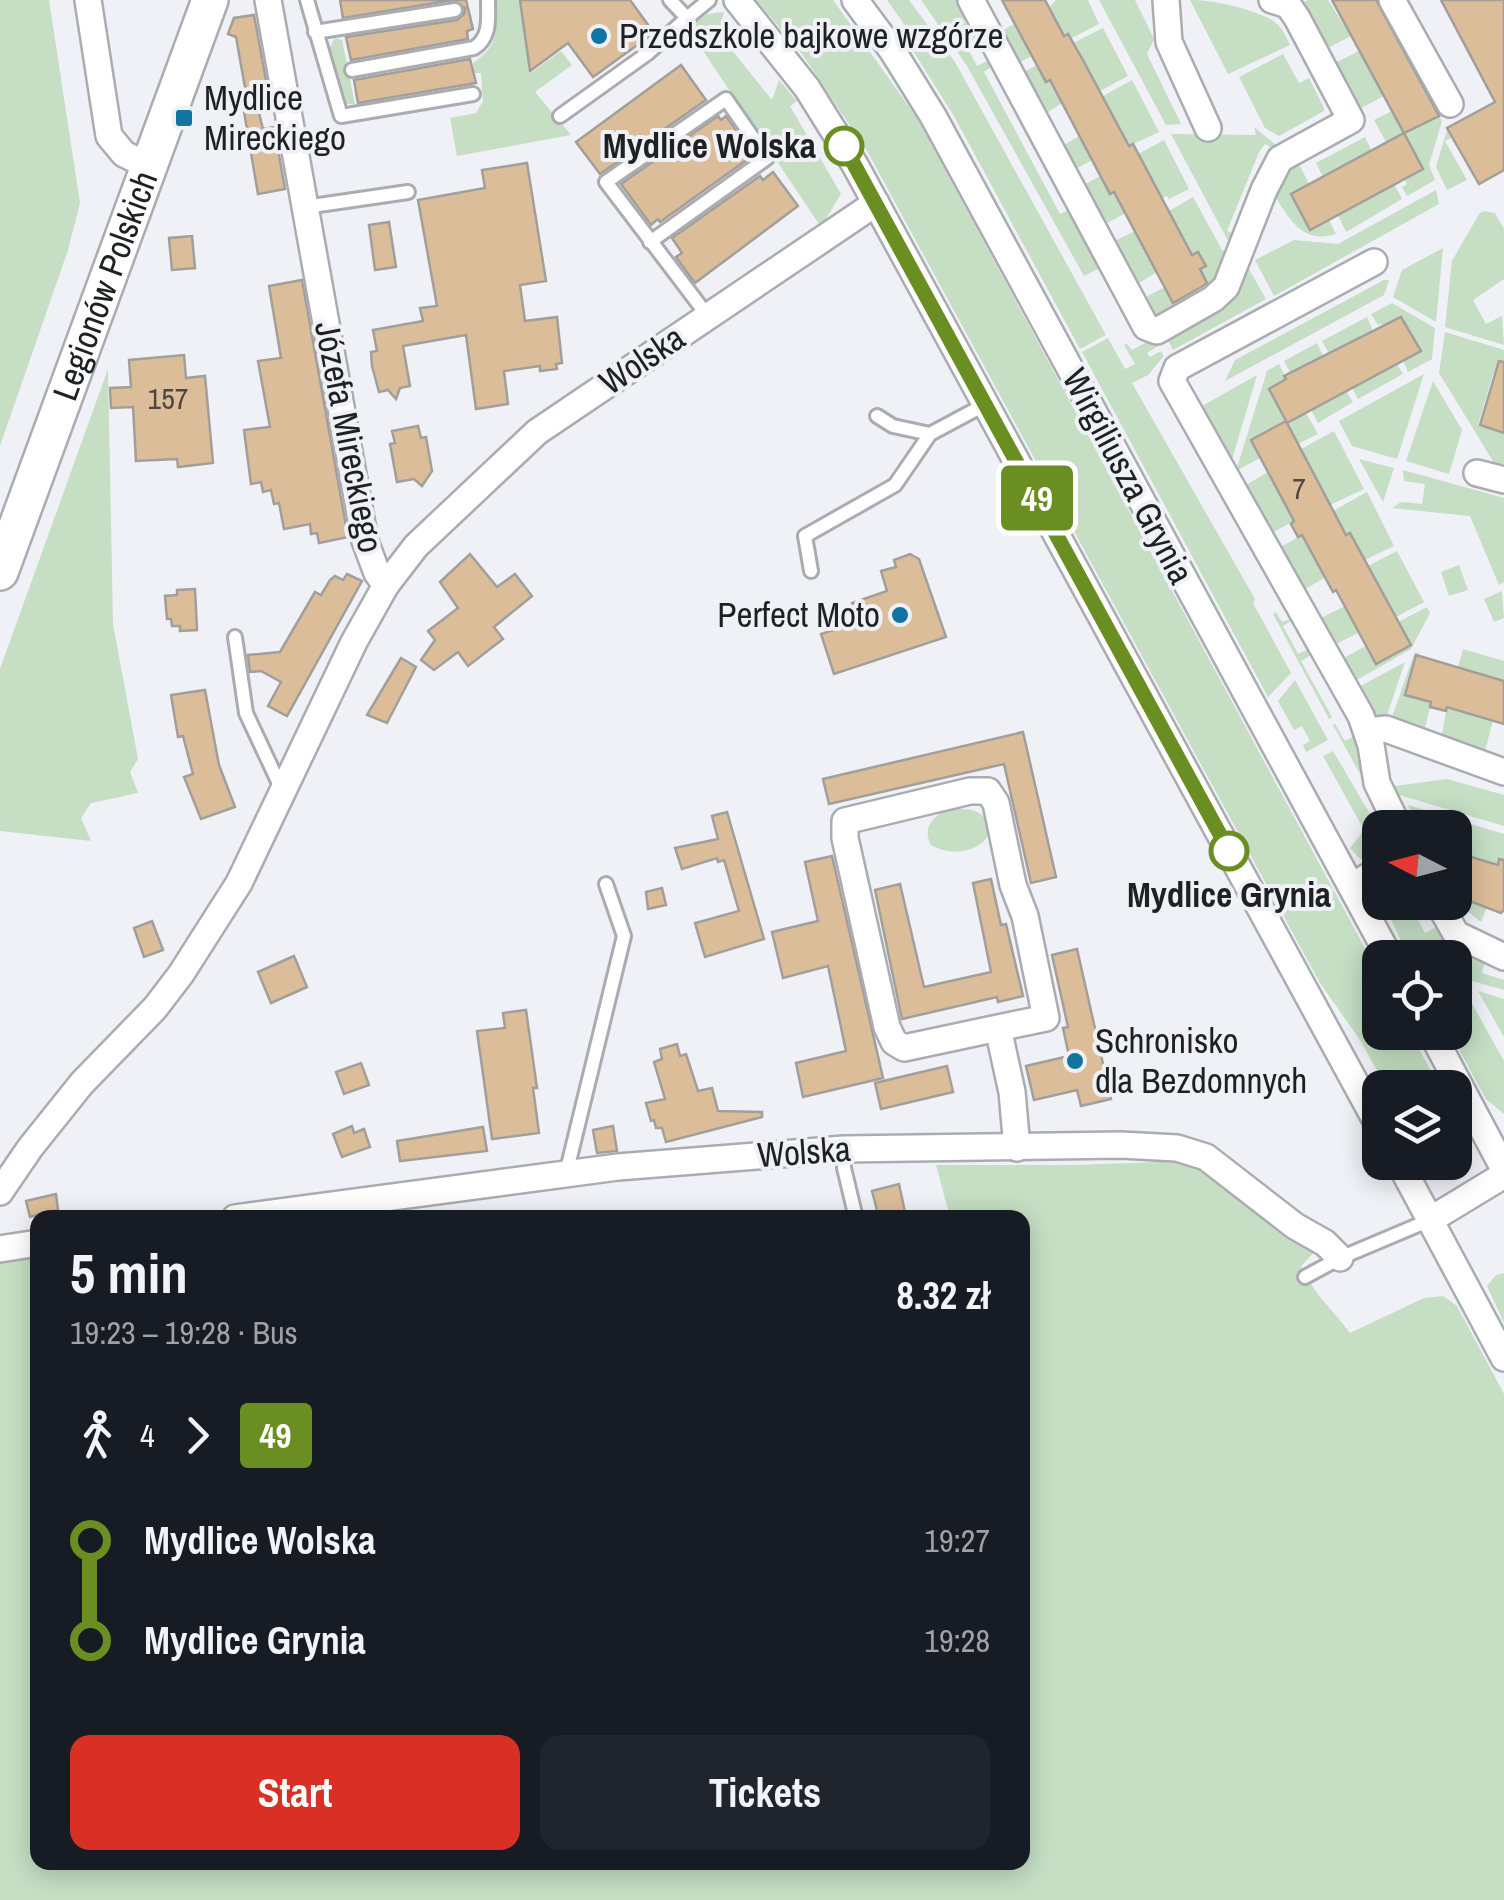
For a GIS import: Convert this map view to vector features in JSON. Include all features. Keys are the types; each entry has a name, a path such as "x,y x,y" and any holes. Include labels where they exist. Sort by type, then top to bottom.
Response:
{"street":[{"path":"88,0 110,136 128,158 150,166"},
{"name":"Legionów Polskich","path":"0,572 210,0"},
{"name":"Józefa Mireckiego","path":"0,1192 82,1083 155,1008 181,974 238,883 316,715 386,585 364,541 268,0"},
{"path":"737,0 807,88 876,203 1362,1095"},
{"name":"Wirgiliusza Grynia","path":"855,0 933,116 1380,940"},
{"path":"971,0 1146,327 1157,331 1220,294 1280,159 1351,120 1297,18 1288,5 1272,0"},
{"path":"1166,0 1169,42 1208,128"},
{"path":"1392,0 1450,104"},
{"name":"Wolska","path":"386,585 416,546 537,432 876,203"},
{"path":"1374,262 1177,368 1172,381 1367,731 1377,784 1390,810"},
{"path":"1477,473 1504,480"},
{"path":"1367,731 1386,729 1504,772"},
{"path":"970,790 988,791 996,803 1013,885 1025,916 1046,1018 998,1028 904,1048 894,1042 887,1027 848,855 845,820 970,790"},
{"path":"1352,886 1362,880"},
{"path":"1448,920 1456,934 1504,957"},
{"path":"998,1028 1012,1092 1017,1148"},
{"path":"1430,1220 1504,1172 1440,1050"},
{"name":"Wolska","path":"295,1210 618,1167 844,1149 1177,1148 1206,1157 1340,1258"},
{"path":"1408,1180 1504,1358"},
{"path":"0,1249 30,1244"}],"lane":[{"path":"307,0 340,116 472,94"},
{"path":"352,70 474,48 487,34 488,0"},
{"path":"670,0 687,18"},
{"path":"560,116 648,52 709,0"},
{"path":"316,32 455,10"},
{"path":"650,242 767,158 726,99 606,182 650,242 707,315"},
{"path":"305,207 408,192"},
{"path":"810,571 806,536 895,485 930,434 986,404"},
{"path":"877,416 893,426 930,434"},
{"path":"235,637 246,712 282,790"},
{"path":"566,1174 624,936 606,884"},
{"path":"844,1149 844,1168 854,1210"},
{"path":"1305,1277 1430,1220"}],"green space":[{"path":"0,0 49,0 80,203 68,250 0,446"},
{"path":"497,0 524,0 529,74 561,51 572,65 535,92 571,135 457,156 450,118 476,113 483,101 481,73 474,73 473,63 492,43"},
{"path":"756,0 833,0 917,118 1362,943 1362,1044 1320,983 867,151 802,54"},
{"path":"887,0 909,0 955,62 1106,335 1080,349 955,118 910,46 916,41"},
{"path":"921,0 963,0 968,18 964,20 976,43 968,49 977,66 991,59 994,65 984,72 1060,214 1072,209 1102,267 1084,276 967,66"},
{"path":"1056,0 1088,0 1099,24 1070,39 1064,36 1049,8"},
{"path":"1099,0 1135,0 1154,39 1147,54 1181,124 1166,125"},
{"path":"1190,0 1231,5 1262,15 1280,27 1290,45 1228,74"},
{"path":"1328,0 1351,36 1326,49 1302,3"},
{"path":"724,12 719,34 772,100 779,80 797,101 790,106 841,194 821,227 695,39 676,35 707,14"},
{"path":"1014,24 1032,56 1014,65 998,33"},
{"path":"1103,28 1128,76 1100,91 1069,45"},
{"path":"335,38 342,40 355,104 346,104 341,97 328,51"},
{"path":"1359,51 1384,96 1357,110 1333,64"},
{"path":"1283,54 1299,83 1309,78 1324,111 1279,136 1265,128 1239,77"},
{"path":"1037,65 1062,103 1042,116 1020,74"},
{"path":"1132,80 1159,132 1129,146 1103,96"},
{"path":"1392,111 1404,133 1439,116 1442,121 1429,165 1435,180 1407,196 1402,187 1407,184 1404,179 1422,169 1404,134 1386,142 1374,120"},
{"path":"1254,127 1281,149 1279,152 1265,144 1259,152 1227,231 1241,237 1238,244 1228,241 1171,134 1256,135"},
{"path":"1447,130 1451,138 1445,141 1467,180 1447,190 1436,167"},
{"path":"1079,136 1092,160 1072,171 1059,148"},
{"path":"1365,137 1371,150 1323,177 1316,163"},
{"path":"1164,140 1189,189 1169,199 1162,198 1136,158"},
{"path":"1298,162 1309,184 1291,195 1310,230 1329,220 1336,234 1315,236 1300,229 1275,197 1279,173"},
{"path":"1100,176 1126,213 1101,226 1080,187"},
{"path":"1394,184 1402,199 1346,232 1338,215"},
{"path":"1436,190 1439,204 1274,296 1255,260 1294,240 1338,244"},
{"path":"1193,197 1222,250 1234,254 1222,283 1157,321 1140,300 1165,287 1175,305 1209,287 1200,269 1205,266 1198,252 1192,255 1169,211"},
{"path":"1484,211 1495,213 1504,229 1504,279 1473,300 1486,324 1502,316 1504,345 1445,327 1452,261"},
{"path":"1135,231 1157,272 1134,286 1110,243"},
{"path":"1443,248 1436,322 1393,297 1402,270"},
{"path":"1243,259 1266,299 1173,350 1164,333"},
{"path":"1389,280 1384,295 1225,381 1235,360"},
{"path":"1392,303 1435,328 1432,359 1408,372 1403,360 1420,350 1402,317 1383,326 1371,314"},
{"path":"1367,317 1373,331 1328,352 1322,341"},
{"path":"1445,332 1504,350 1504,377 1493,374 1478,425 1504,433 1504,464 1496,466 1439,373"},
{"path":"1108,338 1125,369 1135,364 1124,345 1127,344 1132,350 1154,338 1158,346 1147,353 1150,357 1161,351 1164,356 1148,375 1132,383 1255,599 1253,603 1291,673 1268,697 1082,352"},
{"path":"1317,343 1324,358 1296,373 1290,372 1284,361"},
{"path":"1279,364 1286,379 1269,389 1286,421 1251,440 1260,458 1236,471 1267,371"},
{"path":"1397,364 1403,374 1358,399 1352,388"},
{"path":"108,369 113,624 138,759 130,772 138,793 91,803 81,818 91,841 0,831 0,669"},
{"path":"1424,374 1397,459 1352,446 1339,421"},
{"path":"1257,375 1231,463 1202,406"},
{"path":"1433,381 1462,430 1449,474 1406,461"},
{"path":"1346,391 1353,402 1318,423 1311,410"},
{"path":"1306,413 1318,434 1298,444 1287,423"},
{"path":"1334,431 1364,489 1330,505 1301,449"},
{"path":"1359,459 1394,468 1383,502"},
{"path":"1403,470 1504,498 1504,582 1499,585 1470,516 1392,508 1401,502 1422,504 1425,484 1404,481"},
{"path":"1268,472 1294,521 1270,534 1244,486"},
{"path":"1367,492 1394,546 1365,560 1351,533 1346,535 1333,511"},
{"path":"1302,535 1328,576 1300,592 1277,549"},
{"path":"1397,551 1424,602 1396,617 1368,566"},
{"path":"1459,565 1468,590 1449,596 1441,572"},
{"path":"1502,591 1504,618 1494,622 1484,599"},
{"path":"1345,606 1358,633 1330,647 1317,620"},
{"path":"1427,607 1430,613 1411,649 1350,684 1338,661 1366,646 1376,664 1411,646 1398,622"},
{"path":"1276,612 1282,622 1297,617 1283,626 1298,654 1313,647 1316,652 1301,661 1332,717 1329,719 1273,614"},
{"path":"1463,649 1504,661 1504,681 1458,667"},
{"path":"1419,652 1405,694 1431,702 1424,733 1390,723 1414,654"},
{"path":"1405,662 1385,721 1371,713 1353,690"},
{"path":"1295,680 1328,740 1306,752 1303,745 1310,741 1302,726 1294,730 1278,701"},
{"path":"1447,707 1493,720 1485,751 1441,739"},
{"path":"1333,725 1345,741 1360,733 1370,792"},
{"path":"1333,751 1368,810 1362,810 1362,826 1323,756"},
{"path":"1447,779 1504,795 1504,826 1472,817 1472,810 1450,810 1389,792 1387,787"},
{"path":"947,808 979,813 990,829 987,837 971,849 958,852 931,845 928,828"},
{"path":"1472,824 1504,834 1504,863 1481,922 1472,915"},
{"path":"1362,833 1362,859 1350,848"},
{"path":"1391,920 1418,920 1425,933 1440,925 1448,940 1401,940"},
{"path":"1472,953 1486,958 1482,973 1504,980 1504,990 1472,981"},
{"path":"1478,991 1504,999 1504,1037"},
{"path":"1472,1004 1504,1061 1504,1114 1486,1099 1459,1050 1472,1050"},
{"path":"1366,1050 1419,1050 1431,1070 1377,1070"},
{"path":"1185,1161 1316,1250 1301,1266 1317,1293 1350,1333 1424,1298 1443,1296 1457,1306 1504,1394 1504,1900 0,1900 0,1260 30,1256 30,1870 1030,1870 1030,1210 948,1210 936,1165"},
{"path":"1504,1273 1504,1323 1487,1286 1496,1275"}],"building":[{"path":"340,0 453,0 343,18"},
{"path":"453,0 466,0 473,29 467,31 468,39 351,60 346,37 457,20 465,8"},
{"path":"520,0 630,0 654,33 593,77 568,43 530,71"},
{"path":"1002,0 1045,0 1129,146 1133,144 1192,255 1198,252 1206,266 1200,269 1207,283 1203,286 1173,303 1114,192 1110,194 1050,80 1046,82"},
{"path":"1332,0 1376,0 1439,116 1404,133"},
{"path":"1441,0 1504,0 1504,170 1479,184 1447,128 1495,102"},
{"path":"254,15 268,91 254,93 263,129 274,127 285,189 258,194 236,37 228,34 234,18"},
{"path":"470,59 476,83 358,103 354,80"},
{"path":"681,65 706,100 600,174 576,142"},
{"path":"718,116 721,120 726,116 738,133 733,137 748,159 651,225 621,184"},
{"path":"1404,133 1423,169 1310,230 1291,194"},
{"path":"527,163 546,281 520,285 525,321 557,317 562,363 556,364 557,369 540,371 540,366 504,371 508,404 476,409 466,335 403,346 410,386 400,388 396,399 388,390 379,392 372,366 371,352 377,351 373,330 423,321 420,308 437,306 418,200 485,188 482,170"},
{"path":"773,172 798,206 695,283 676,257 682,253 672,238 760,176 763,180"},
{"path":"389,222 396,267 375,270 369,225"},
{"path":"192,236 195,268 172,270 169,238"},
{"path":"302,280 348,537 319,543 317,533 311,534 310,524 284,529 279,503 274,504 271,490 263,492 261,482 251,484 244,430 270,427 258,361 281,358 269,286"},
{"path":"1401,317 1421,351 1287,423 1346,535 1350,533 1411,645 1376,664 1336,590 1333,592 1302,535 1298,537 1291,524 1294,521 1251,440 1286,421 1269,389 1286,379 1284,376"},
{"path":"184,355 186,378 205,376 213,463 178,467 177,459 136,461 133,407 111,408 110,388 131,387 129,360"},
{"path":"1499,361 1504,362 1504,433 1480,425"},
{"path":"418,426 421,438 426,437 432,471 422,486 414,479 397,482 390,444 395,443 392,431"},
{"path":"470,554 497,587 515,574 532,596 494,627 503,639 468,666 458,652 434,670 421,660 435,640 428,631 458,608 440,582"},
{"path":"910,554 919,559 946,637 834,674 821,634 858,622 852,603 887,591 881,571 896,567 894,560"},
{"path":"347,574 362,581 287,716 268,706 281,682 261,671 250,672 248,655 280,652 315,592 321,595 330,580 335,576 343,580"},
{"path":"195,589 197,630 180,631 180,626 172,626 171,619 167,619 165,596 177,595 177,590"},
{"path":"1416,655 1504,681 1504,724 1447,707 1446,711 1430,707 1431,702 1405,695"},
{"path":"401,658 416,667 387,723 367,715"},
{"path":"205,690 219,765 235,807 201,819 184,777 193,774 183,736 178,737 171,695"},
{"path":"1023,732 1056,877 1031,883 1004,764 829,804 823,779"},
{"path":"727,812 764,939 705,957 695,923 739,911 724,860 718,862 717,858 682,869 675,848 718,839 712,816"},
{"path":"832,856 883,1078 803,1097 796,1063 846,1051 828,966 783,978 772,932 818,921 805,862"},
{"path":"1472,857 1498,865 1499,859 1504,860 1501,913 1472,902"},
{"path":"991,879 1023,996 998,1002 997,997 902,1019 875,890 900,884 924,987 991,972 973,883"},
{"path":"662,888 666,905 648,909 646,892"},
{"path":"152,921 163,950 144,957 134,928"},
{"name":"Schronisko dla Bezdomnych","path":"1077,949 1111,1099 1081,1106 1077,1090 1034,1100 1026,1066 1069,1056 1063,1028 1068,1027 1052,955"},
{"path":"294,956 307,987 271,1003 258,972"},
{"path":"526,1010 539,1133 492,1139 477,1031 505,1028 503,1013"},
{"path":"677,1044 680,1056 686,1054 698,1091 712,1088 718,1111 762,1112 762,1117 666,1142 662,1128 656,1128 654,1120 651,1121 646,1103 665,1099 654,1062 662,1059 660,1049"},
{"path":"361,1063 369,1085 344,1094 336,1072"},
{"path":"947,1066 953,1092 881,1109 875,1083"},
{"path":"352,1126 354,1133 364,1129 370,1147 342,1157 333,1134"},
{"path":"613,1126 617,1151 597,1153 593,1130"},
{"path":"483,1127 487,1151 400,1161 397,1141"},
{"path":"899,1184 905,1210 877,1210 872,1191"},
{"path":"56,1194 58,1210 30,1210 30,1217 26,1201"}],"bus line":[{"name":"49","path":"844,146 1229,851"}],"place":[{"name":"Przedszkole bajkowe wzgórze","path":"599,36"},
{"name":"Mydlice Mireckiego","path":"184,118"},
{"name":"Mydlice Wolska","path":"844,146"},
{"name":"Perfect Moto","path":"900,615"},
{"name":"Mydlice Grynia","path":"1229,851"},
{"name":"Schronisko dla Bezdomnych","path":"1075,1061"}]}
